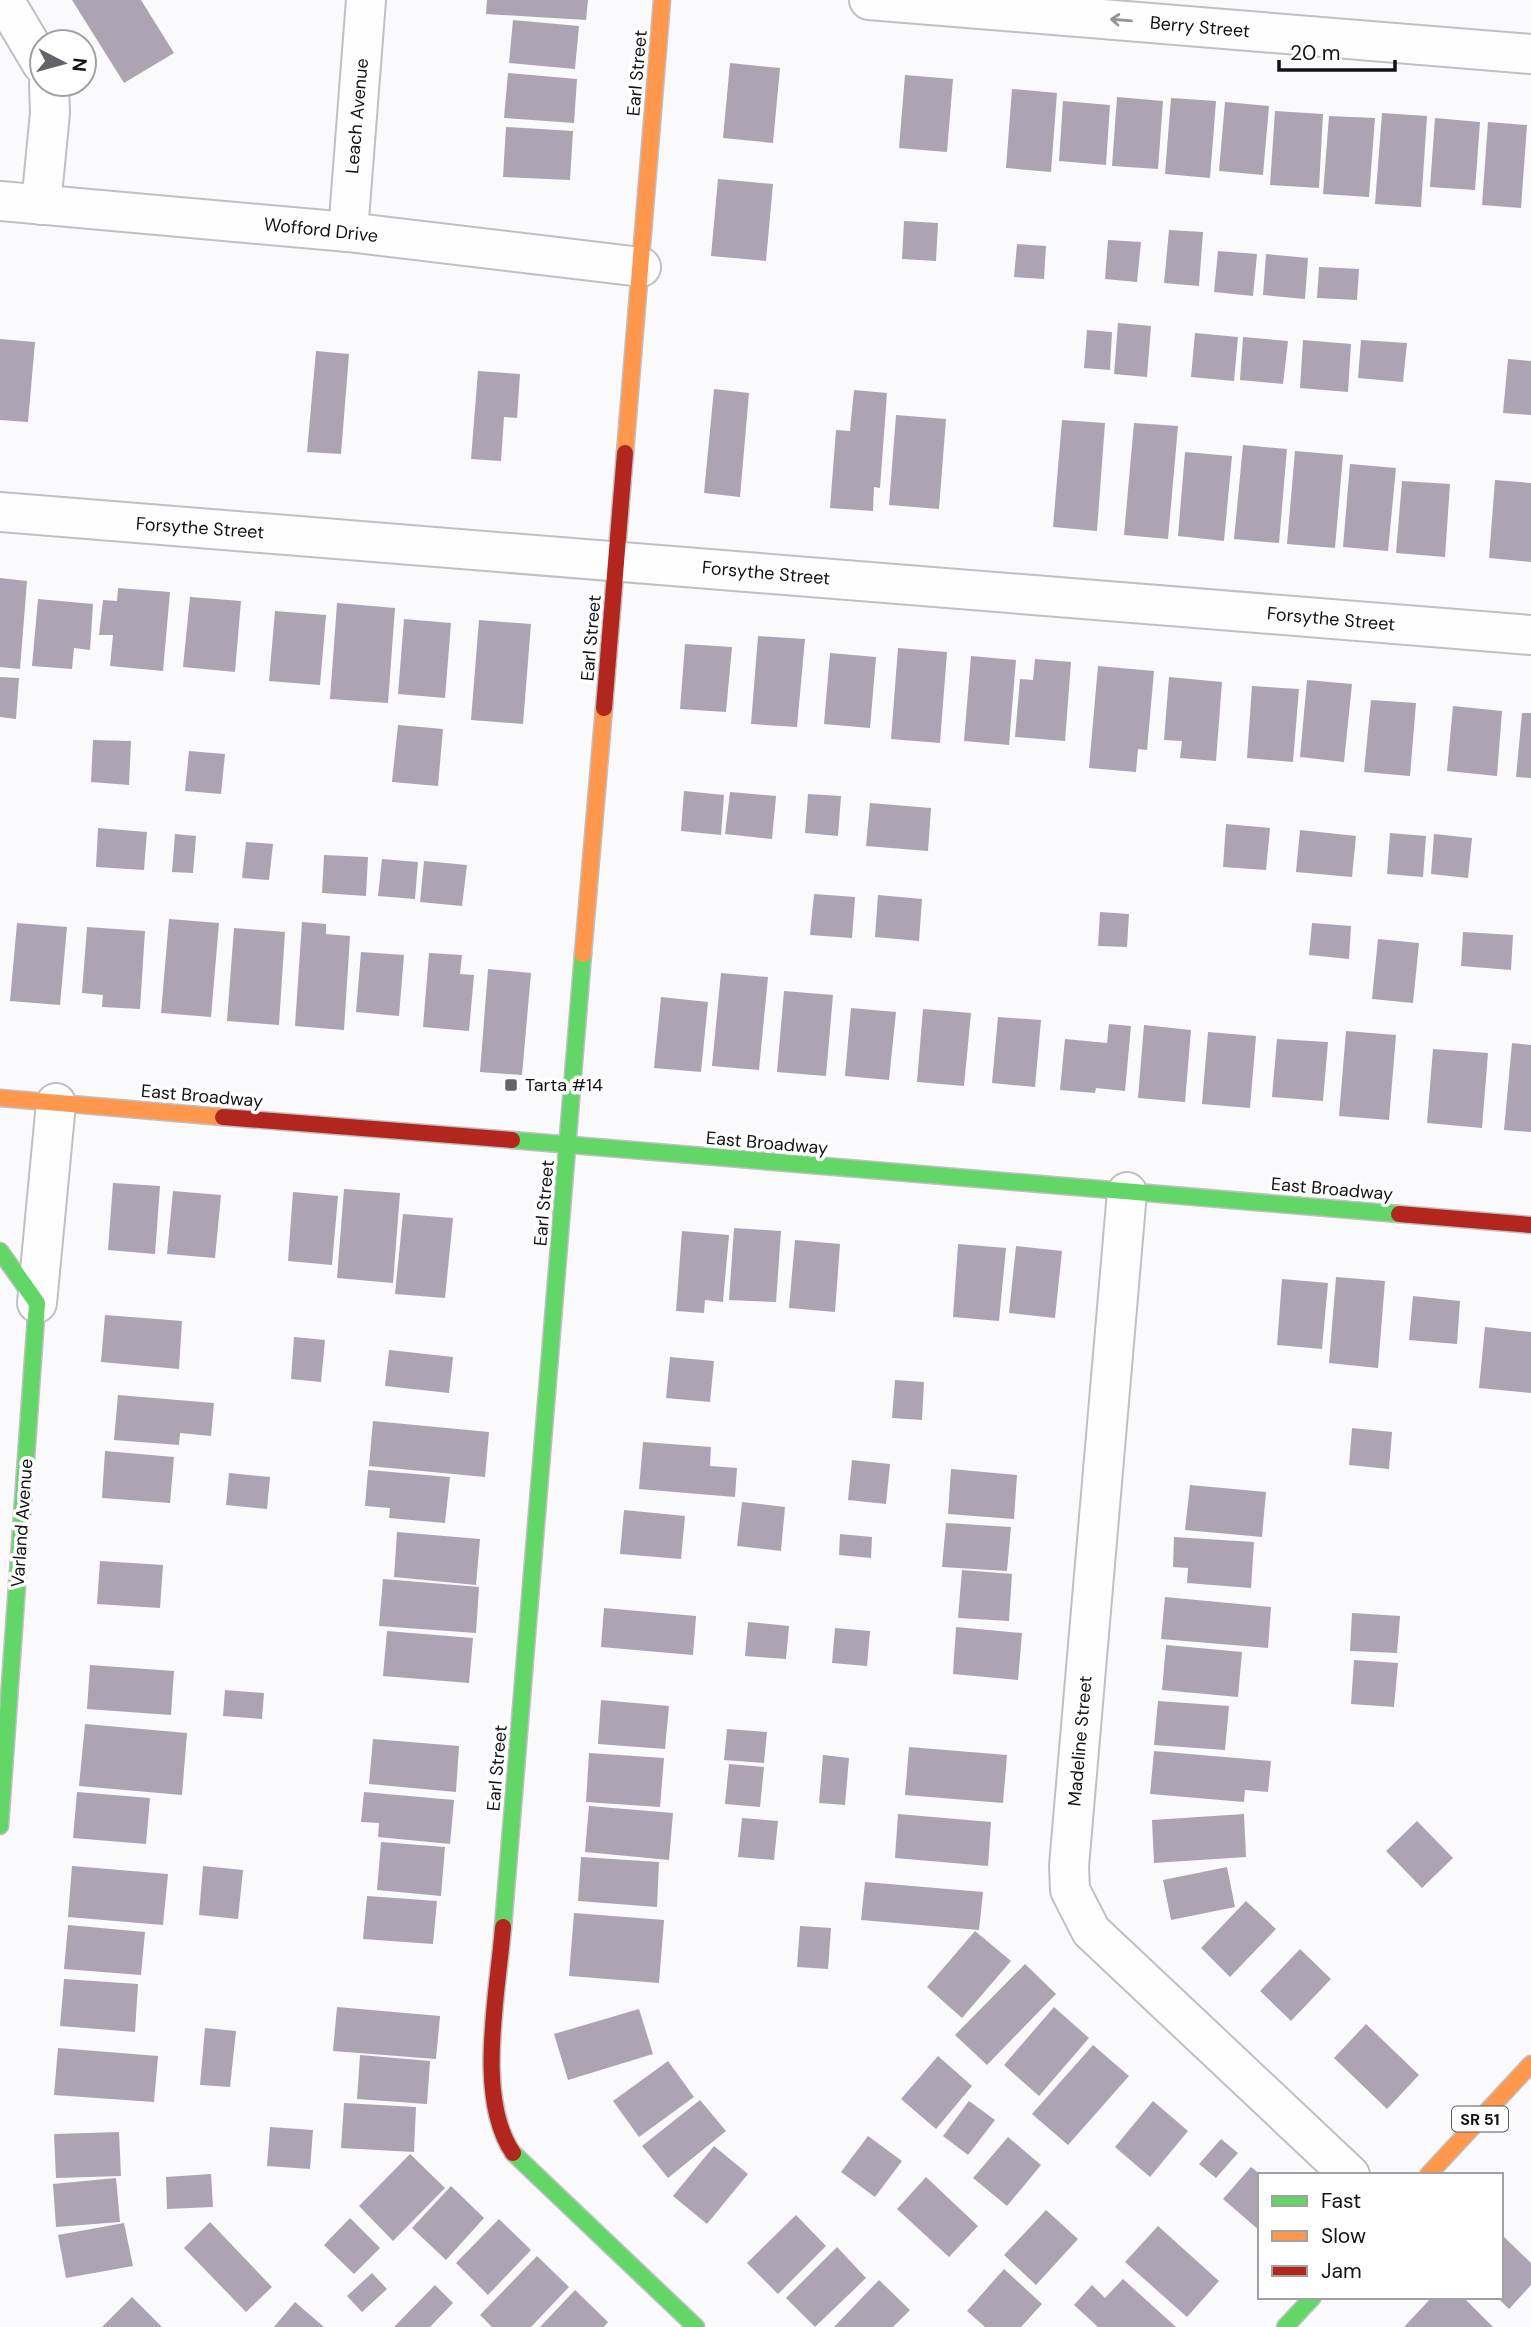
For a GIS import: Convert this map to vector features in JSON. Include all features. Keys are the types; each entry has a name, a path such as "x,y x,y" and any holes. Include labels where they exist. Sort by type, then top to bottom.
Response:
{"street":[{"path":"4,0 28,40"},
{"name":"Leach Avenue","path":"348,232 366,0"},
{"name":"Earl Street","path":"662,0 490,2090 497,2122 511,2151 696,2327"},
{"name":"Berry Street","path":"869,0 1531,54"},
{"path":"41,205 49,98"},
{"name":"Wofford Drive","path":"0,201 348,232 641,267"},
{"name":"Forsythe Street","path":"0,512 1531,635"},
{"name":"East Broadway","path":"0,1098 1531,1225"},
{"name":"Varland Avenue","path":"0,1826 37,1303 56,1103"},
{"name":"Madeline Street","path":"1127,1192 1070,1852 1070,1890 1091,1931 1348,2173"},
{"path":"0,1251 37,1303"},
{"name":"SR 51","path":"1430,2173 1531,2064"},
{"path":"1285,2327 1311,2299"}],"building":[{"path":"72,0 141,0 174,53 124,83 98,42 98,28 90,28"},
{"path":"487,0 588,0 586,20 486,14"},
{"path":"513,20 579,26 575,69 509,63"},
{"path":"730,63 780,68 773,143 723,138"},
{"path":"508,73 577,79 574,123 504,118"},
{"path":"905,75 953,79 947,152 899,148"},
{"path":"1012,89 1057,93 1051,172 1006,168"},
{"path":"1117,97 1163,101 1158,169 1112,166"},
{"path":"1171,98 1216,101 1210,178 1165,174"},
{"path":"1063,101 1110,105 1106,165 1059,161"},
{"path":"1225,102 1269,106 1263,175 1219,171"},
{"path":"1275,111 1323,114 1319,188 1270,185"},
{"path":"1382,113 1427,116 1421,207 1375,204"},
{"path":"1329,116 1375,118 1369,197 1323,194"},
{"path":"1435,118 1480,122 1475,190 1430,187"},
{"path":"1488,122 1527,125 1521,208 1482,205"},
{"path":"506,127 573,131 570,180 503,177"},
{"path":"718,179 773,184 766,261 711,256"},
{"path":"904,221 938,223 936,261 902,259"},
{"path":"1169,230 1203,232 1199,286 1164,283"},
{"path":"1108,240 1141,242 1137,282 1105,279"},
{"path":"1017,244 1046,246 1044,279 1014,277"},
{"path":"1218,251 1257,254 1253,296 1214,292"},
{"path":"1266,254 1308,258 1305,299 1263,295"},
{"path":"1319,267 1359,269 1357,300 1317,298"},
{"path":"1118,323 1151,326 1147,377 1114,374"},
{"path":"1087,330 1112,332 1110,370 1084,368"},
{"path":"1195,333 1238,337 1234,381 1191,377"},
{"path":"1243,337 1288,341 1283,384 1240,380"},
{"path":"0,339 35,342 28,422 0,420"},
{"path":"1303,340 1351,344 1348,392 1300,388"},
{"path":"1361,340 1407,343 1403,382 1358,378"},
{"path":"316,351 349,354 341,454 307,452"},
{"path":"1508,359 1531,361 1531,415 1503,413"},
{"path":"478,371 520,374 517,418 504,417 501,461 471,459"},
{"path":"714,389 749,393 740,497 704,493"},
{"path":"854,390 887,393 880,488 874,487 873,511 830,508 836,430 850,431"},
{"path":"896,415 946,419 939,509 889,505"},
{"path":"1062,420 1105,423 1097,531 1053,527"},
{"path":"1134,423 1178,426 1168,539 1124,535"},
{"path":"1243,445 1287,449 1279,543 1234,539"},
{"path":"1295,451 1343,455 1335,548 1287,544"},
{"path":"1185,452 1232,456 1224,541 1178,536"},
{"path":"1350,464 1396,468 1388,551 1343,547"},
{"path":"1495,480 1531,483 1531,562 1489,558"},
{"path":"1402,481 1450,484 1445,557 1396,553"},
{"path":"0,578 27,581 20,669 0,667"},
{"path":"118,588 170,592 163,671 110,666 113,635 99,635 103,600 117,601"},
{"path":"190,597 241,601 235,672 183,667"},
{"path":"38,599 93,604 90,650 74,648 72,669 32,666"},
{"path":"337,603 395,608 388,703 330,699"},
{"path":"275,611 326,615 320,685 269,681"},
{"path":"404,619 451,623 445,698 398,694"},
{"path":"479,620 531,624 523,724 471,720"},
{"path":"758,636 805,639 797,727 751,724"},
{"path":"685,644 732,647 726,712 680,709"},
{"path":"898,648 947,652 940,743 891,739"},
{"path":"830,653 876,657 870,728 824,724"},
{"path":"971,656 1016,660 1009,745 964,741"},
{"path":"1035,659 1071,662 1065,741 1015,737 1020,679 1033,680"},
{"path":"1098,666 1154,671 1147,750 1138,749 1136,772 1089,768"},
{"path":"0,677 19,678 16,719 0,717"},
{"path":"1169,677 1222,682 1216,761 1180,758 1182,741 1164,740"},
{"path":"1307,680 1352,684 1344,762 1300,757"},
{"path":"1252,686 1299,689 1293,762 1247,758"},
{"path":"1371,700 1416,703 1410,776 1364,772"},
{"path":"1453,706 1502,711 1497,776 1447,771"},
{"path":"1522,713 1531,713 1531,778 1516,777"},
{"path":"398,725 443,729 438,786 392,782"},
{"path":"93,740 131,741 129,785 91,782"},
{"path":"189,751 225,754 221,794 185,791"},
{"path":"684,791 724,795 721,835 681,831"},
{"path":"730,792 776,796 772,839 725,834"},
{"path":"808,794 841,796 838,836 805,833"},
{"path":"870,803 931,808 928,851 866,846"},
{"path":"1226,824 1270,828 1266,870 1223,867"},
{"path":"98,828 147,832 144,870 96,867"},
{"path":"1300,830 1356,836 1352,877 1296,872"},
{"path":"1390,833 1426,836 1423,877 1387,874"},
{"path":"175,834 196,836 193,873 172,872"},
{"path":"1434,834 1472,838 1468,878 1431,874"},
{"path":"246,842 273,844 269,880 242,878"},
{"path":"324,855 368,857 366,896 322,893"},
{"path":"382,859 418,862 415,899 378,896"},
{"path":"424,861 467,865 462,906 420,902"},
{"path":"814,894 855,897 852,938 810,935"},
{"path":"878,895 922,899 919,941 875,937"},
{"path":"1100,912 1129,914 1127,947 1098,946"},
{"path":"169,919 219,923 211,1017 161,1013"},
{"path":"302,922 326,924 326,934 350,936 344,1030 295,1026"},
{"path":"17,923 67,927 60,1005 10,1001"},
{"path":"1312,923 1351,926 1349,959 1309,955"},
{"path":"87,927 145,931 140,1009 102,1007 103,995 82,993"},
{"path":"234,928 285,932 279,1025 227,1021"},
{"path":"1463,932 1513,935 1511,970 1461,966"},
{"path":"1378,939 1419,943 1413,1003 1372,999"},
{"path":"361,952 404,955 399,1016 356,1012"},
{"path":"429,953 462,955 460,974 474,975 469,1031 423,1027"},
{"path":"488,969 531,973 522,1075 480,1072"},
{"path":"721,973 768,977 759,1070 712,1066"},
{"path":"784,991 833,995 826,1076 777,1072"},
{"path":"661,997 708,1002 701,1072 654,1068"},
{"path":"851,1008 896,1012 889,1080 845,1076"},
{"path":"923,1009 971,1013 964,1086 917,1082"},
{"path":"998,1017 1041,1020 1035,1087 992,1083"},
{"path":"1109,1024 1131,1026 1125,1091 1096,1088 1095,1093 1060,1090 1065,1039 1107,1043"},
{"path":"1144,1025 1191,1030 1185,1102 1138,1098"},
{"path":"1346,1031 1396,1035 1389,1120 1339,1116"},
{"path":"1208,1032 1256,1036 1250,1108 1202,1104"},
{"path":"1277,1039 1328,1042 1323,1101 1272,1097"},
{"path":"1512,1043 1531,1045 1531,1132 1504,1130"},
{"path":"1433,1049 1488,1053 1482,1128 1427,1123"},
{"path":"113,1183 160,1186 155,1254 108,1250"},
{"path":"344,1189 400,1193 393,1283 337,1278"},
{"path":"173,1191 221,1195 215,1258 167,1254"},
{"path":"293,1192 338,1196 332,1265 288,1261"},
{"path":"403,1214 453,1218 445,1298 395,1294"},
{"path":"734,1228 781,1231 776,1302 729,1300"},
{"path":"682,1231 729,1235 723,1302 705,1300 704,1313 676,1311"},
{"path":"795,1240 840,1244 835,1312 789,1308"},
{"path":"958,1244 1006,1248 999,1321 953,1317"},
{"path":"1016,1246 1062,1251 1055,1318 1009,1313"},
{"path":"1336,1277 1385,1281 1378,1368 1329,1363"},
{"path":"1282,1279 1328,1283 1322,1349 1277,1345"},
{"path":"1413,1296 1460,1301 1457,1344 1409,1340"},
{"path":"105,1315 182,1321 179,1369 101,1362"},
{"path":"1485,1327 1531,1332 1531,1393 1479,1388"},
{"path":"294,1337 325,1340 321,1382 291,1379"},
{"path":"389,1350 453,1357 449,1393 385,1386"},
{"path":"670,1357 714,1361 710,1402 666,1398"},
{"path":"895,1380 924,1382 922,1420 892,1418"},
{"path":"118,1395 214,1403 211,1436 180,1433 179,1445 114,1440"},
{"path":"373,1421 489,1432 485,1477 369,1466"},
{"path":"1352,1428 1392,1432 1389,1469 1349,1465"},
{"path":"643,1442 711,1447 710,1466 737,1468 735,1497 639,1489"},
{"path":"105,1451 174,1457 170,1503 102,1498"},
{"path":"852,1460 890,1464 886,1504 848,1500"},
{"path":"951,1469 1017,1475 1014,1519 948,1514"},
{"path":"368,1470 450,1477 445,1523 389,1518 390,1508 365,1506"},
{"path":"229,1473 270,1477 267,1509 226,1505"},
{"path":"1190,1485 1266,1492 1262,1537 1185,1530"},
{"path":"742,1502 785,1507 781,1551 737,1546"},
{"path":"624,1510 685,1516 681,1559 620,1554"},
{"path":"946,1523 1011,1527 1007,1571 942,1567"},
{"path":"397,1532 480,1539 476,1585 394,1577"},
{"path":"840,1534 872,1537 871,1558 839,1555"},
{"path":"1174,1537 1254,1542 1251,1588 1187,1583 1188,1568 1173,1567"},
{"path":"100,1561 163,1565 160,1608 97,1604"},
{"path":"962,1570 1012,1574 1009,1621 958,1618"},
{"path":"383,1579 479,1587 476,1633 379,1626"},
{"path":"1165,1597 1271,1607 1268,1648 1161,1639"},
{"path":"604,1608 696,1616 693,1655 601,1647"},
{"path":"1352,1613 1400,1616 1397,1653 1350,1651"},
{"path":"748,1622 789,1626 786,1659 745,1656"},
{"path":"956,1627 1022,1633 1018,1680 953,1674"},
{"path":"835,1628 870,1631 867,1666 832,1663"},
{"path":"387,1631 473,1638 469,1683 383,1676"},
{"path":"1166,1645 1242,1652 1238,1697 1162,1690"},
{"path":"1354,1660 1398,1663 1394,1707 1351,1704"},
{"path":"90,1665 174,1671 171,1715 87,1709"},
{"path":"225,1690 264,1693 262,1719 223,1716"},
{"path":"601,1700 669,1706 665,1749 598,1744"},
{"path":"1158,1701 1229,1706 1225,1750 1154,1745"},
{"path":"85,1724 187,1733 182,1795 79,1786"},
{"path":"727,1729 767,1732 764,1763 724,1760"},
{"path":"373,1739 459,1746 456,1792 369,1784"},
{"path":"909,1747 1007,1755 1003,1803 905,1795"},
{"path":"1154,1751 1271,1761 1268,1792 1245,1790 1244,1802 1150,1794"},
{"path":"589,1753 664,1758 660,1807 586,1802"},
{"path":"823,1755 849,1758 845,1805 819,1803"},
{"path":"729,1764 764,1767 760,1807 725,1804"},
{"path":"77,1792 150,1798 146,1844 73,1838"},
{"path":"364,1792 454,1800 450,1844 378,1837 379,1823 361,1822"},
{"path":"589,1806 673,1813 669,1860 585,1852"},
{"path":"898,1814 991,1822 988,1866 895,1858"},
{"path":"1244,1814 1246,1857 1154,1863 1152,1820"},
{"path":"742,1818 778,1821 774,1860 738,1857"},
{"path":"1417,1821 1453,1858 1422,1888 1386,1851"},
{"path":"381,1842 445,1847 441,1896 377,1890"},
{"path":"581,1857 659,1862 657,1907 578,1901"},
{"path":"72,1866 168,1874 163,1925 68,1917"},
{"path":"203,1866 243,1870 238,1919 199,1915"},
{"path":"1227,1867 1235,1907 1171,1920 1163,1880"},
{"path":"865,1882 983,1892 979,1930 861,1920"},
{"path":"367,1896 437,1901 433,1944 363,1939"},
{"path":"1246,1901 1276,1929 1230,1977 1201,1948"},
{"path":"574,1913 664,1920 659,1983 569,1976"},
{"path":"68,1925 145,1932 141,1975 64,1969"},
{"path":"800,1926 831,1928 828,1969 797,1967"},
{"path":"975,1931 1011,1961 962,2018 927,1987"},
{"path":"1300,1949 1331,1979 1291,2021 1260,1991"},
{"path":"1025,1964 1056,1994 987,2065 955,2035"},
{"path":"64,1979 138,1984 135,2032 60,2026"},
{"path":"337,2007 440,2016 436,2059 333,2051"},
{"path":"1054,2007 1089,2038 1039,2096 1004,2065"},
{"path":"639,2009 653,2054 568,2080 554,2034"},
{"path":"1366,2024 1419,2075 1387,2109 1334,2058"},
{"path":"205,2028 236,2031 230,2087 200,2085"},
{"path":"1093,2045 1129,2076 1068,2145 1032,2114"},
{"path":"58,2048 158,2056 154,2102 54,2095"},
{"path":"360,2055 430,2061 427,2104 357,2099"},
{"path":"938,2056 972,2086 936,2129 901,2099"},
{"path":"668,2061 694,2097 639,2137 613,2101"},
{"path":"700,2100 726,2131 668,2178 642,2146"},
{"path":"969,2101 995,2120 968,2155 943,2136"},
{"path":"1153,2101 1188,2131 1150,2177 1115,2147"},
{"path":"344,2103 416,2107 414,2152 341,2148"},
{"path":"270,2127 313,2130 310,2169 267,2166"},
{"path":"119,2132 121,2176 56,2178 54,2134"},
{"path":"868,2136 902,2161 875,2197 841,2172"},
{"path":"1008,2137 1041,2165 1007,2206 973,2178"},
{"path":"1221,2139 1238,2153 1216,2178 1199,2164"},
{"path":"714,2146 748,2174 707,2224 673,2196"},
{"path":"410,2154 445,2188 393,2241 359,2206"},
{"path":"1251,2167 1259,2173 1258,2229 1223,2199"},
{"path":"211,2174 213,2207 167,2209 166,2177"},
{"path":"926,2177 978,2226 949,2257 897,2209"},
{"path":"116,2178 120,2222 56,2227 53,2184"},
{"path":"451,2186 484,2218 446,2260 412,2228"},
{"path":"1046,2210 1078,2239 1036,2285 1004,2255"},
{"path":"796,2215 826,2246 778,2294 747,2263"},
{"path":"350,2218 380,2248 354,2274 324,2245"},
{"path":"499,2219 531,2250 488,2295 456,2263"},
{"path":"210,2222 272,2287 246,2312 184,2248"},
{"path":"124,2223 133,2266 66,2278 58,2235"},
{"path":"1158,2226 1219,2281 1187,2317 1125,2262"},
{"path":"1503,2236 1531,2263 1531,2285 1509,2309 1499,2299 1503,2299"},
{"path":"837,2247 866,2278 815,2327 786,2298"},
{"path":"537,2256 569,2287 531,2327 492,2327 480,2315"},
{"path":"1004,2269 1042,2304 1021,2327 985,2327 967,2311"},
{"path":"372,2273 387,2289 362,2312 347,2296"},
{"path":"1123,2279 1176,2327 1098,2327 1074,2305 1092,2285 1105,2298"},
{"path":"879,2280 910,2310 893,2327 834,2327"},
{"path":"435,2285 453,2303 430,2327 394,2327"},
{"path":"575,2290 608,2322 604,2327 540,2327"},
{"path":"132,2297 162,2327 102,2327"},
{"path":"1430,2299 1465,2299 1493,2327 1404,2327"},
{"path":"295,2302 324,2327 274,2327"}],"traffic: fast":[{"path":"503,1927 583,954"},
{"path":"512,1140 1399,1214"},
{"path":"0,1251 37,1303 0,1826"},
{"path":"513,2153 696,2327"},
{"path":"1285,2327 1311,2299"}],"traffic: slow":[{"path":"625,453 662,0"},
{"path":"583,954 604,708"},
{"path":"0,1098 223,1117"},
{"path":"1430,2173 1531,2064"}],"traffic: jam":[{"path":"604,708 625,453"},
{"path":"223,1117 512,1140"},
{"path":"1399,1214 1531,1225"},
{"path":"503,1927 494,2013 492,2074 501,2130 513,2153"}],"place":[{"name":"Tarta #14","path":"511,1085"}]}
